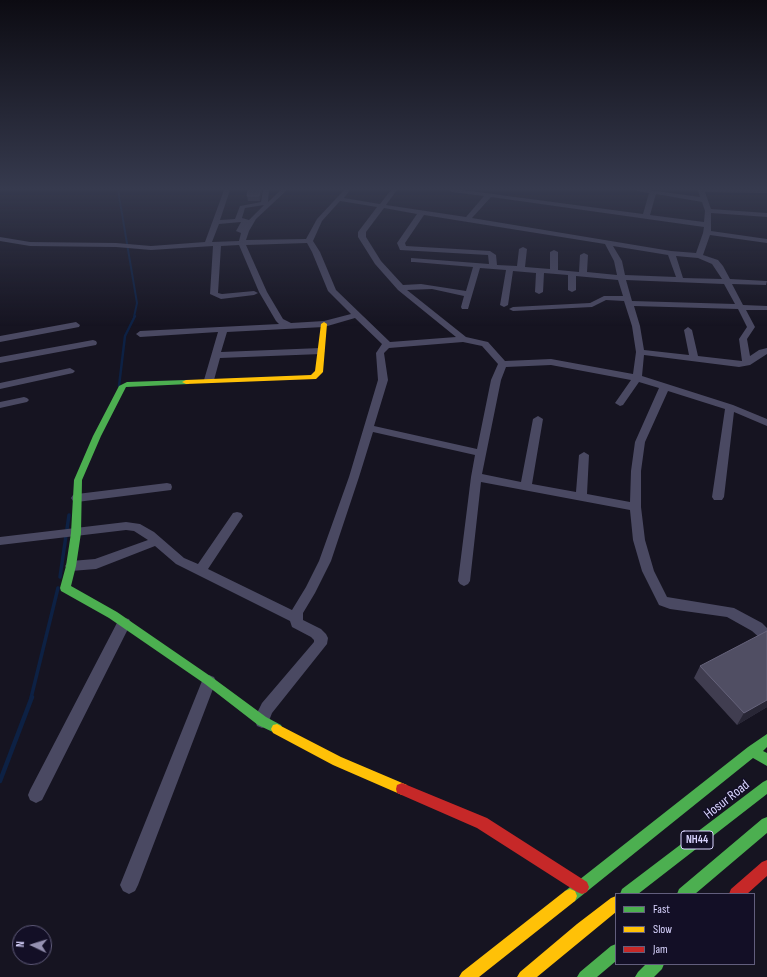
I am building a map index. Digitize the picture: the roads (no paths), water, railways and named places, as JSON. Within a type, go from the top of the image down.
[{"type":"main road","points":[[324,324],[319,372],[313,377],[209,380],[127,384],[123,386],[97,436],[80,474],[71,566],[65,588],[124,623],[209,681],[262,721],[337,761],[482,823],[582,887]]},
{"type":"main road","points":[[467,977],[767,740]]},
{"type":"main road","points":[[752,751],[767,760]]},
{"type":"main road","name":"Hosur Road","points":[[628,893],[767,786]]},
{"type":"main road","name":"NH44","points":[[685,893],[767,824]]},
{"type":"main road","points":[[737,893],[767,867]]},
{"type":"main road","points":[[525,977],[582,929],[615,904]]},
{"type":"main road","points":[[585,977],[615,952]]},
{"type":"main road","points":[[643,977],[656,965]]},
{"type":"street","points":[[214,236],[212,244],[214,294],[222,297],[254,293]]},
{"type":"street","points":[[232,243],[237,236]]},
{"type":"street","points":[[244,236],[242,243],[264,292],[280,321],[289,326]]},
{"type":"street","points":[[309,241],[312,236]]},
{"type":"street","points":[[362,236],[378,262],[401,288],[463,339]]},
{"type":"street","points":[[406,236],[401,243],[403,248],[490,253],[492,255],[493,267]]},
{"type":"street","points":[[567,236],[698,256],[715,262],[719,266],[751,327],[743,339],[747,363]]},
{"type":"street","points":[[698,256],[705,236]]},
{"type":"street","points":[[726,236],[767,241]]},
{"type":"street","points":[[0,239],[30,244],[116,245],[151,248],[232,243],[309,241]]},
{"type":"street","points":[[309,241],[316,252],[332,291],[387,345]]},
{"type":"street","points":[[607,242],[618,261],[620,277],[636,326],[640,352],[637,378],[620,403]]},
{"type":"street","points":[[521,269],[523,249]]},
{"type":"street","points":[[554,252],[554,272]]},
{"type":"street","points":[[671,253],[680,279]]},
{"type":"street","points":[[583,274],[584,255]]},
{"type":"street","points":[[414,260],[620,277],[766,283]]},
{"type":"street","points":[[465,307],[478,265]]},
{"type":"street","points":[[504,306],[510,268]]},
{"type":"street","points":[[539,292],[540,270]]},
{"type":"street","points":[[572,273],[572,290]]},
{"type":"street","points":[[401,288],[421,286],[469,294]]},
{"type":"street","points":[[513,309],[592,305],[604,298],[628,301],[741,308],[767,308]]},
{"type":"street","points":[[140,334],[324,324],[356,315]]},
{"type":"street","points":[[0,339],[76,325]]},
{"type":"street","points":[[209,380],[223,330]]},
{"type":"street","points":[[688,330],[694,359]]},
{"type":"street","points":[[262,721],[263,714],[320,644],[321,638],[316,633],[297,623],[297,612],[311,590],[325,561],[354,477],[383,375],[380,351],[387,345],[442,342],[463,339],[485,344],[503,364]]},
{"type":"street","points":[[0,360],[93,343]]},
{"type":"street","points":[[216,355],[321,351]]},
{"type":"street","points":[[640,352],[739,364],[747,363],[762,352],[767,351]]},
{"type":"street","points":[[503,364],[551,362],[637,378],[730,407],[767,423]]},
{"type":"street","points":[[464,581],[476,477],[496,380],[503,364]]},
{"type":"street","points":[[0,386],[70,371]]},
{"type":"street","points":[[665,386],[640,442],[636,471],[635,507],[639,540],[648,571],[660,597],[664,601],[670,604],[729,612],[757,627],[767,636]]},
{"type":"street","points":[[0,405],[24,400]]},
{"type":"street","points":[[718,497],[721,463],[730,407]]},
{"type":"street","points":[[526,487],[538,419]]},
{"type":"street","points":[[369,428],[481,453]]},
{"type":"street","points":[[581,497],[584,455]]},
{"type":"street","points":[[476,477],[635,507]]},
{"type":"street","points":[[77,498],[167,487]]},
{"type":"street","points":[[200,571],[236,516]]},
{"type":"street","points":[[0,541],[126,526],[136,527],[157,541],[180,561],[296,618]]},
{"type":"street","points":[[71,566],[96,564],[157,541]]},
{"type":"street","points":[[36,795],[124,623]]},
{"type":"street","points":[[129,884],[209,681]]},
{"type":"waterway","points":[[126,236],[137,303],[134,317]]},
{"type":"waterway","points":[[119,386],[125,336],[135,316]]},
{"type":"waterway","points":[[60,577],[69,515]]},
{"type":"waterway","points":[[31,698],[58,588]]},
{"type":"waterway","points":[[0,781],[32,697]]}]
